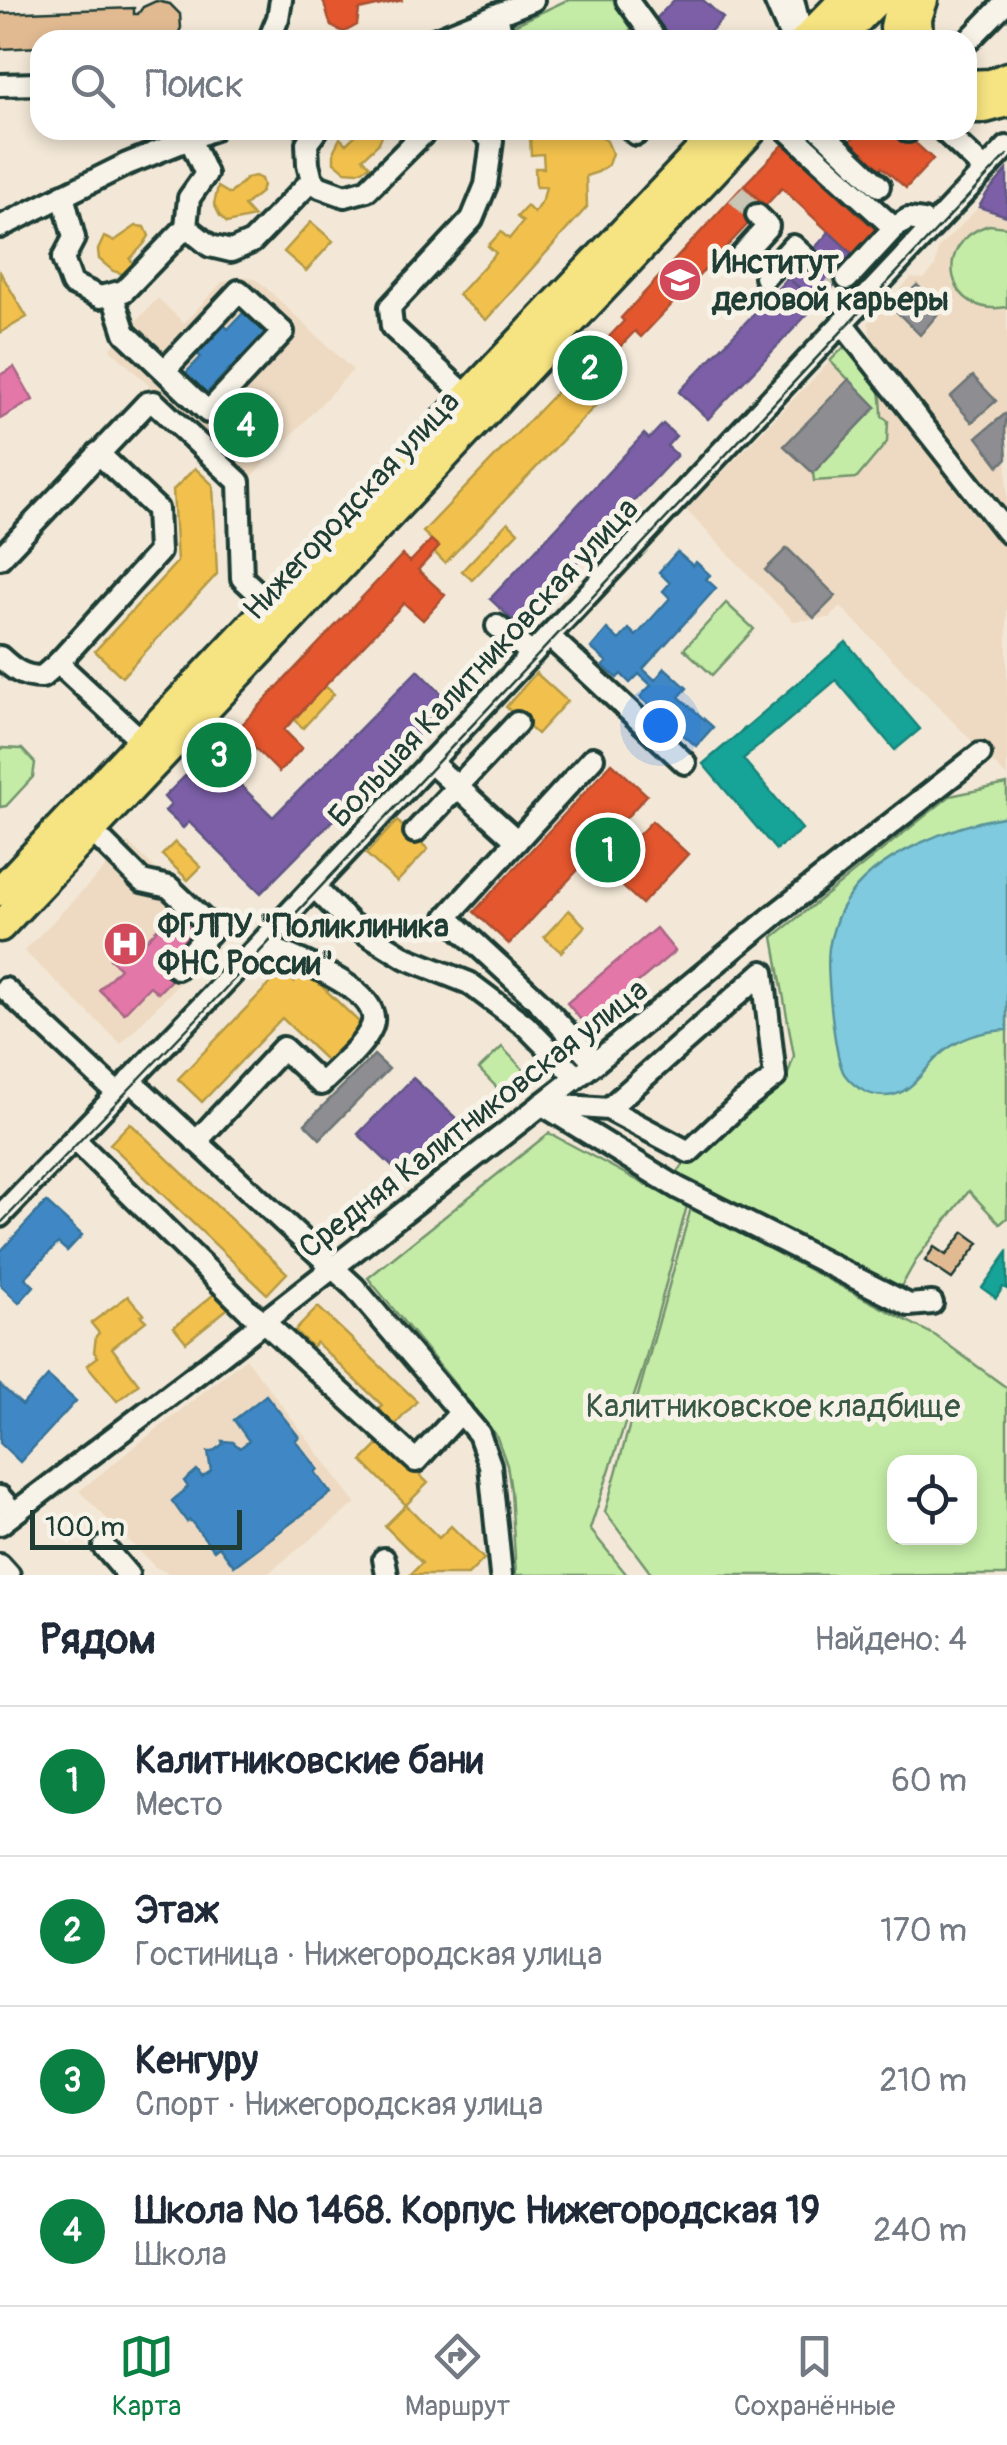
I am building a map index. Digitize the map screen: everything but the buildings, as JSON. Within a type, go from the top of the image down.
[{"type":"main road","points":[[809,30],[844,0]]},
{"type":"main road","points":[[848,30],[877,0]]},
{"type":"main road","points":[[895,30],[901,0]]},
{"type":"main road","points":[[918,30],[922,0]]},
{"type":"main road","points":[[977,95],[1007,77]]},
{"type":"main road","points":[[977,105],[985,108],[1007,102]]},
{"type":"main road","name":"Нижегородская улица","points":[[2,886],[710,140]]},
{"type":"main road","name":"Нижегородская улица","points":[[0,927],[743,140]]},
{"type":"street","points":[[272,30],[282,0]]},
{"type":"street","points":[[458,30],[533,0]]},
{"type":"street","points":[[627,0],[649,30]]},
{"type":"street","points":[[775,0],[788,30]]},
{"type":"street","points":[[793,0],[799,30]]},
{"type":"street","points":[[977,33],[1007,1]]},
{"type":"street","points":[[495,15],[501,30]]},
{"type":"street","points":[[0,85],[30,84]]},
{"type":"street","points":[[0,226],[148,156],[171,140]]},
{"type":"street","points":[[63,195],[74,238],[63,259],[72,284],[100,296],[124,292],[186,228],[189,198],[206,174],[184,140]]},
{"type":"street","points":[[310,140],[308,164],[312,180],[345,196],[367,190],[417,140]]},
{"type":"street","points":[[467,396],[392,328],[390,307],[472,219],[486,185],[492,140]]},
{"type":"street","points":[[805,140],[894,228]]},
{"type":"street","points":[[831,140],[879,186]]},
{"type":"street","points":[[954,140],[985,170]]},
{"type":"street","name":"Большая Калитниковская улица","points":[[0,1216],[314,887],[1007,146]]},
{"type":"street","points":[[186,228],[210,246],[231,251],[252,242],[312,180]]},
{"type":"street","points":[[740,257],[768,226],[757,215]]},
{"type":"street","points":[[858,306],[842,281],[908,218],[924,220],[932,227]]},
{"type":"street","points":[[765,276],[793,246],[806,258]]},
{"type":"street","points":[[113,296],[125,333],[208,412],[283,332],[239,291],[164,370]]},
{"type":"street","points":[[842,323],[1007,532]]},
{"type":"street","points":[[0,558],[147,402],[154,402],[239,482],[242,578],[270,604]]},
{"type":"street","points":[[0,657],[26,677],[42,677],[159,552],[156,509],[98,452]]},
{"type":"street","points":[[497,626],[532,654]]},
{"type":"street","points":[[549,636],[685,762]]},
{"type":"street","points":[[58,663],[142,742]]},
{"type":"street","points":[[416,832],[518,723]]},
{"type":"street","name":"Средняя Калитниковская улица","points":[[5,1511],[263,1321],[595,1063],[776,913],[980,754]]},
{"type":"street","points":[[593,758],[447,917],[539,1002],[595,1063]]},
{"type":"street","points":[[430,762],[517,841]]},
{"type":"street","points":[[92,832],[142,881],[169,887],[214,929],[176,968]]},
{"type":"street","points":[[314,887],[351,924],[406,958],[478,989],[525,1025],[576,1077]]},
{"type":"street","points":[[196,1142],[283,1048],[322,1084],[372,1028],[374,1015],[370,1006],[348,986],[323,970],[260,944]]},
{"type":"street","points":[[542,1104],[608,1109],[689,1152],[775,1077],[763,972],[608,1109]]},
{"type":"street","points":[[5,989],[196,1142],[333,1266],[461,1412],[479,1434],[490,1465],[501,1575]]},
{"type":"street","points":[[542,1104],[678,1188],[909,1305],[932,1303]]},
{"type":"street","points":[[74,1139],[249,1311],[416,1461],[461,1412]]},
{"type":"street","points":[[104,1547],[128,1575]]},
{"type":"street","points":[[0,1565],[9,1575]]},
{"type":"shaded area","points":[[1007,170],[1007,777],[841,607],[830,618],[793,621],[686,510],[843,348],[848,346],[859,352],[872,339],[868,322],[911,278],[924,279],[935,267],[938,248],[978,208]]},
{"type":"shaded area","points":[[240,276],[260,282],[353,370],[249,480],[110,349],[158,298],[184,323],[222,282]]},
{"type":"shaded area","name":"ФГЛПУ \"Поликлиника ФНС России\"","points":[[129,843],[225,936],[121,1044],[24,951]]},
{"type":"shaded area","points":[[246,1358],[356,1503],[266,1575],[173,1575],[155,1567],[79,1491]]},
{"type":"green space","points":[[567,0],[620,0],[637,24],[630,30],[516,30],[514,25]]},
{"type":"green space","points":[[989,225],[1007,227],[1007,307],[987,307],[971,301],[959,291],[953,277],[958,247],[970,234]]},
{"type":"green space","points":[[843,348],[870,368],[878,383],[882,416],[888,421],[887,442],[857,478],[814,481],[813,473],[876,407],[830,361]]},
{"type":"green space","points":[[726,603],[754,629],[712,675],[684,649]]},
{"type":"green space","points":[[22,749],[35,763],[33,777],[6,806],[0,807],[0,751]]},
{"type":"green space","points":[[1007,784],[1007,1218],[1000,1224],[969,1191],[918,1257],[898,1292],[675,1176],[694,1150],[788,1074],[794,1056],[773,937],[950,796]]},
{"type":"green space","points":[[502,1047],[532,1079],[509,1100],[479,1069]]},
{"type":"green space","points":[[549,1133],[665,1195],[688,1202],[642,1372],[590,1529],[627,1575],[516,1575],[511,1491],[496,1435],[368,1278]]},
{"type":"green space","name":"Калитниковское кладбище","points":[[691,1208],[936,1336],[1007,1388],[1007,1575],[652,1575],[605,1512]]},
{"type":"water","points":[[1007,816],[1007,1030],[958,1042],[902,1092],[884,1096],[862,1090],[841,1066],[832,1014],[829,948],[841,909],[857,887],[894,857],[940,835]]},
{"type":"tunnel","points":[[736,194],[757,215]]},
{"type":"tunnel","points":[[806,258],[835,284]]},
{"type":"tram line","points":[[0,1224],[1007,155]]},
{"type":"place","name":"Институт деловой карьеры","points":[[680,280]]},
{"type":"place","name":"Этаж","points":[[590,368]]},
{"type":"place","name":"Школа № 1468. Корпус Нижегородская 19","points":[[246,425]]},
{"type":"place","name":"Кенгуру","points":[[219,755]]},
{"type":"place","name":"Калитниковские бани","points":[[608,850]]},
{"type":"place","name":"ФГЛПУ \"Поликлиника ФНС России\"","points":[[125,944]]}]
